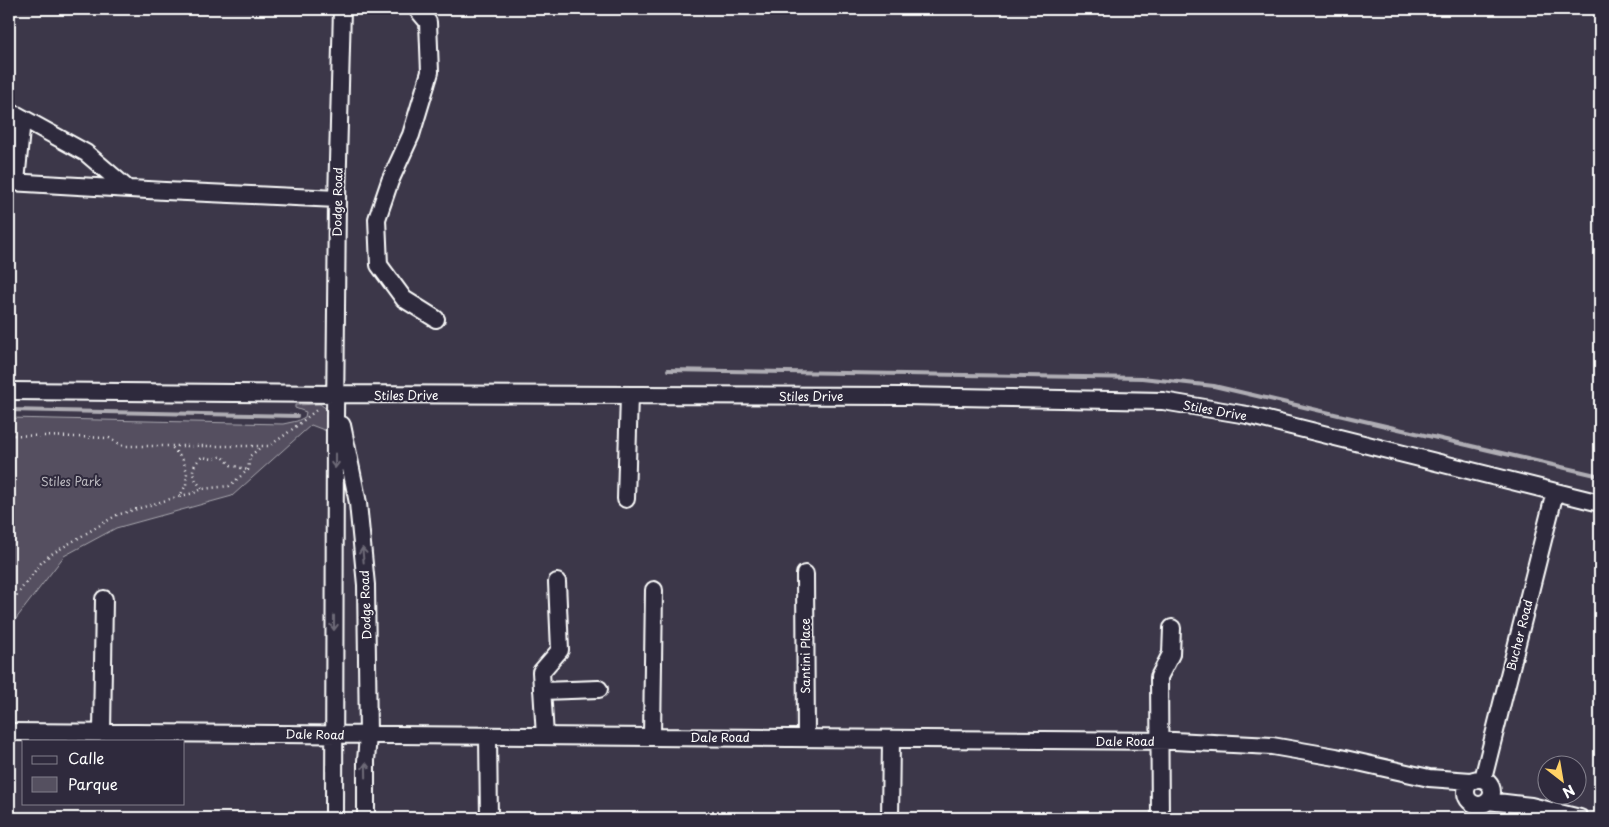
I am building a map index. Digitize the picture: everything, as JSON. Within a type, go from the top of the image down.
[{"type":"street","name":"Dodge Road","points":[[334,818],[335,394],[337,199],[342,9]]},
{"type":"street","points":[[417,9],[428,22],[430,72],[412,135],[390,181],[377,219],[377,228],[380,265],[404,299],[436,319]]},
{"type":"street","points":[[128,189],[86,154],[16,116],[12,182],[128,189],[337,199]]},
{"type":"street","name":"Stiles Drive","points":[[9,391],[904,396],[1164,401],[1247,415],[1600,503]]},
{"type":"street","name":"Dodge Road","points":[[335,394],[358,503],[366,585],[368,735],[366,818]]},
{"type":"street","points":[[626,499],[629,395]]},
{"type":"street","name":"Bucher Road","points":[[1478,795],[1555,492]]},
{"type":"street","name":"Santini Place","points":[[805,574],[806,738]]},
{"type":"street","points":[[544,736],[541,672],[560,650],[557,582]]},
{"type":"street","points":[[652,736],[654,590]]},
{"type":"street","points":[[102,732],[104,599]]},
{"type":"street","points":[[1160,818],[1159,676],[1171,654],[1172,628]]},
{"type":"street","points":[[542,691],[599,689]]},
{"type":"street","name":"Dale Road","points":[[9,732],[335,733],[368,735],[1159,741],[1272,746],[1336,757],[1429,778],[1478,795],[1580,818]]},
{"type":"street","points":[[488,736],[489,818]]},
{"type":"street","points":[[890,818],[891,740]]},
{"type":"path","points":[[9,435],[109,438],[123,446],[269,446],[285,436],[335,394]]},
{"type":"path","points":[[170,445],[183,460],[187,472],[186,485],[180,496]]},
{"type":"path","points":[[9,602],[13,600],[41,563],[50,555],[117,515],[194,493],[202,488],[229,486],[248,470],[250,456],[262,446]]},
{"type":"path","points":[[202,488],[194,480],[193,471],[196,462],[202,456],[213,459],[222,456],[230,465],[248,470]]},
{"type":"green space","name":"Stiles Park","points":[[320,404],[328,410],[332,433],[311,425],[232,496],[116,528],[64,556],[9,628],[9,418],[283,424],[305,417],[306,412],[295,408],[295,405]]},
{"type":"waterway","points":[[668,370],[1142,378],[1214,386],[1600,476]]},
{"type":"waterway","points":[[9,410],[297,416]]}]
